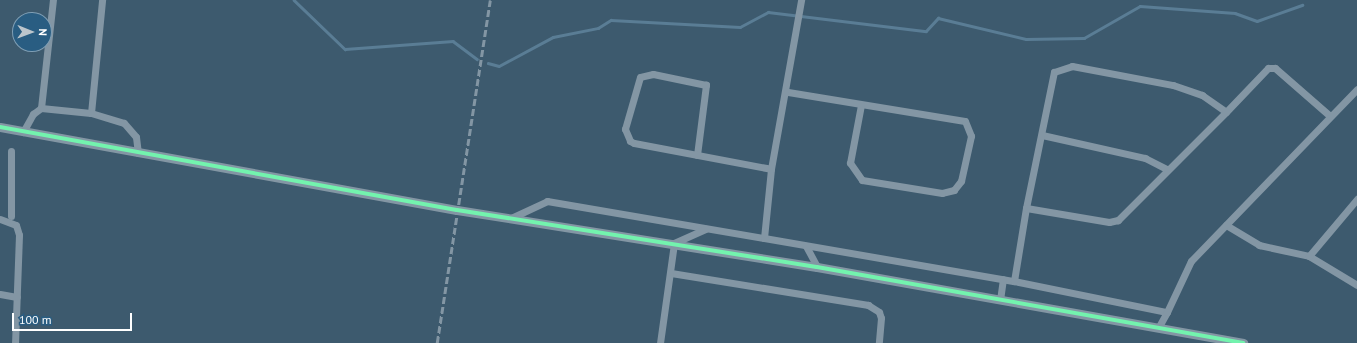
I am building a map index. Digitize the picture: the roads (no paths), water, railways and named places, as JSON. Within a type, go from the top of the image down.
[{"type":"street","points":[[42,108],[53,0]]},
{"type":"street","points":[[91,112],[102,0]]},
{"type":"street","points":[[764,238],[771,168],[788,92],[801,0]]},
{"type":"street","points":[[1014,281],[1026,208],[1054,72],[1063,66],[1174,85],[1202,94],[1226,112]]},
{"type":"street","points":[[1026,208],[1118,220],[1268,68],[1275,68],[1330,116]]},
{"type":"street","points":[[697,155],[706,85],[653,74],[640,77],[634,87],[626,137],[634,143],[697,155],[771,168]]},
{"type":"street","points":[[1158,328],[1191,261],[1357,89]]},
{"type":"street","points":[[788,92],[965,121],[971,136],[961,181],[954,190],[942,193],[862,180],[850,163],[861,105]]},
{"type":"street","points":[[23,132],[33,114],[42,108],[91,112],[124,123],[136,137],[138,153]]},
{"type":"street","points":[[0,127],[138,153],[511,218],[817,267],[1243,343]]},
{"type":"street","points":[[1042,135],[1145,158],[1167,169]]},
{"type":"street","points":[[11,151],[11,216]]},
{"type":"street","points":[[1309,256],[1357,199]]},
{"type":"street","points":[[511,218],[547,201],[1003,279],[1167,312]]},
{"type":"street","points":[[0,219],[11,222],[19,229],[15,343]]},
{"type":"street","points":[[1226,225],[1258,245],[1309,256],[1357,285]]},
{"type":"street","points":[[674,243],[706,229]]},
{"type":"street","points":[[660,343],[674,243]]},
{"type":"street","points":[[806,246],[817,267]]},
{"type":"street","points":[[671,273],[868,305],[879,312],[881,318],[879,343]]},
{"type":"street","points":[[1000,300],[1003,279]]},
{"type":"street","points":[[0,294],[17,297]]},
{"type":"waterway","points":[[294,0],[345,49],[453,41],[477,59]]},
{"type":"waterway","points":[[488,63],[499,66],[553,37],[598,28],[611,20],[740,27],[768,12],[926,31],[938,18],[1026,39],[1084,38],[1140,6],[1235,13],[1257,21],[1302,5]]},
{"type":"railway","points":[[437,343],[490,0]]}]
